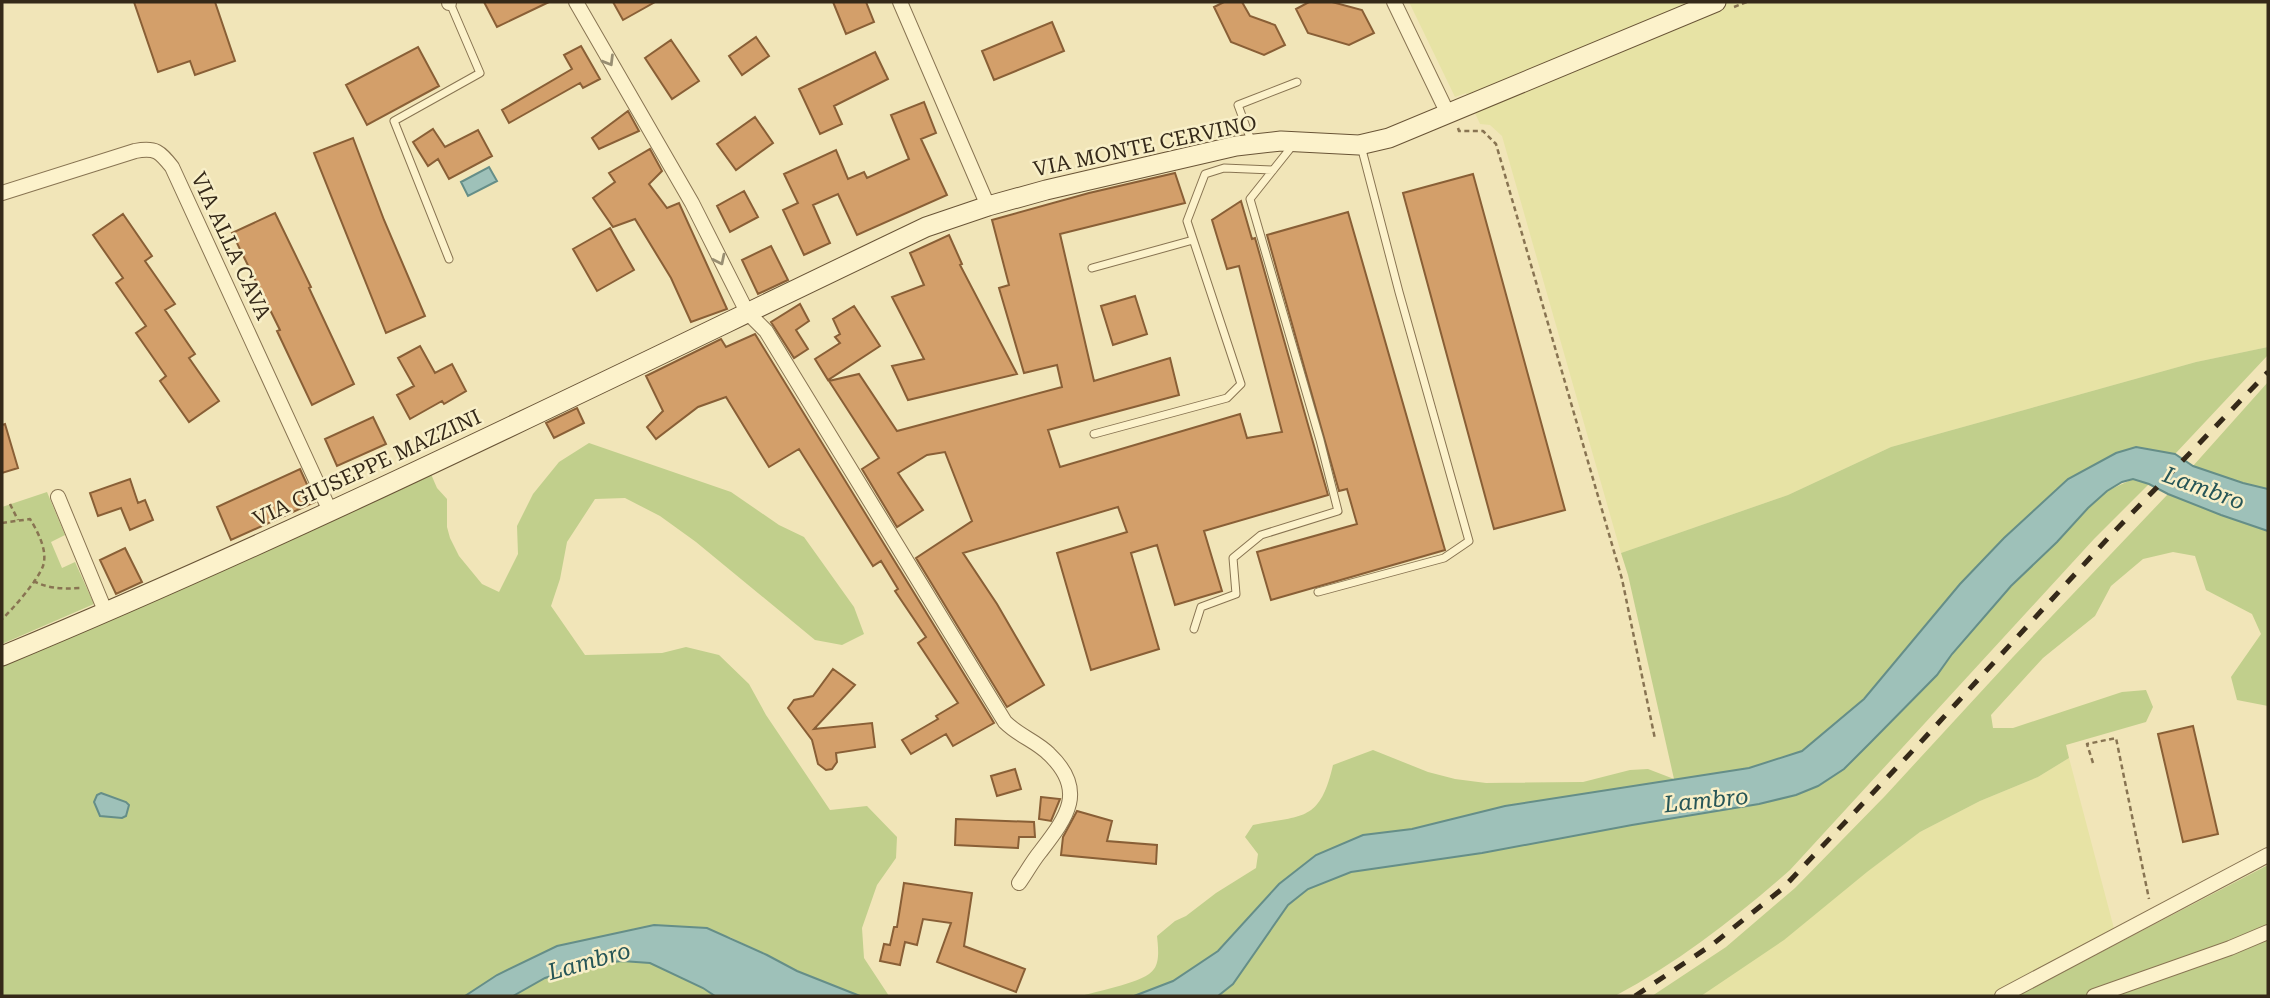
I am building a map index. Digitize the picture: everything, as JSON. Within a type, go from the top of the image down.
[{"type":"street","points":[[576,2],[692,203],[747,312],[766,331],[1005,722],[1026,740],[1045,750],[1056,761],[1064,775],[1070,799],[1067,815],[1019,883]]},
{"type":"street","points":[[900,2],[988,206]]},
{"type":"street","points":[[1394,2],[1448,114]]},
{"type":"street","name":"VIA MONTE CERVINO","points":[[747,312],[926,227],[1046,190],[1252,144],[1296,142],[1361,145],[1389,138],[1716,2]]},
{"type":"street","name":"VIA ALLA CAVA","points":[[2,193],[135,151],[148,149],[161,153],[172,167],[330,510]]},
{"type":"street","name":"VIA GIUSEPPE MAZZINI","points":[[2,656],[106,613],[330,510],[747,312]]},
{"type":"street","points":[[58,497],[106,613]]},
{"type":"street","points":[[2002,996],[2268,855]]},
{"type":"street","points":[[2094,996],[2268,932]]},
{"type":"lane","points":[[449,2],[480,72],[394,121],[449,259]]},
{"type":"lane","points":[[1252,144],[1238,105],[1297,82]]},
{"type":"lane","points":[[1194,629],[1201,607],[1236,594],[1233,558],[1261,535],[1338,511],[1250,200],[1296,142]]},
{"type":"lane","points":[[1318,593],[1444,558],[1469,541],[1361,145]]},
{"type":"lane","points":[[1094,434],[1227,398],[1241,383],[1187,221],[1205,174],[1224,169],[1273,170]]},
{"type":"lane","points":[[1092,268],[1193,240]]},
{"type":"path","points":[[1448,114],[1460,131],[1483,131],[1496,144],[1622,579],[1655,739]]},
{"type":"path","points":[[10,504],[18,520]]},
{"type":"path","points":[[2,523],[30,519],[38,532],[44,551],[43,566],[12,610],[2,619]]},
{"type":"path","points":[[33,581],[61,589],[94,584]]},
{"type":"path","points":[[2093,763],[2087,744],[2116,738],[2150,902]]},
{"type":"shaded area","points":[[1409,2],[2268,2],[2268,347],[2196,362],[1891,447],[1788,495],[1621,553],[1502,136],[1490,125],[1480,124],[1466,93],[1455,97]]},
{"type":"shaded area","points":[[2069,758],[2116,936],[2002,996],[1701,996],[1920,832],[1980,801],[2038,777]]},
{"type":"green space","points":[[2268,347],[2268,355],[2175,454],[2136,447],[2068,479],[2004,538],[1960,584],[1864,699],[1802,751],[1749,768],[1412,829],[1363,835],[1246,922],[1218,951],[1173,981],[1134,996],[1082,996],[1132,982],[1149,974],[1157,962],[1157,936],[1175,921],[1256,868],[1258,854],[1245,837],[1253,825],[1307,813],[1322,797],[1333,765],[1373,750],[1428,772],[1486,783],[1583,782],[1630,770],[1648,769],[1674,779],[1621,553],[1788,495],[1891,447],[2196,362]]},
{"type":"green space","points":[[2268,382],[2268,489],[2193,466]]},
{"type":"green space","points":[[589,443],[731,492],[779,525],[804,537],[854,607],[864,634],[842,645],[815,640],[696,542],[660,516],[625,498],[595,499],[567,542],[560,579],[551,606],[585,655],[662,653],[686,647],[719,655],[749,684],[766,715],[830,810],[867,806],[897,837],[896,858],[877,885],[862,928],[864,958],[889,996],[860,996],[849,993],[797,971],[730,937],[654,925],[557,946],[497,975],[465,996],[2,996],[2,656],[427,465],[437,488],[447,499],[447,527],[459,556],[482,584],[499,592],[518,554],[517,526],[533,494],[559,462]]},
{"type":"green space","points":[[2133,479],[2149,484],[2094,539],[1790,870],[1706,938],[1639,983],[1615,996],[1218,996],[1233,984],[1288,905],[1308,889],[1351,872],[1482,853],[1759,804],[1796,795],[1818,786],[1844,768],[1937,675],[1998,600],[2088,508],[2107,491]]},
{"type":"green space","points":[[47,492],[65,535],[51,542],[62,568],[75,562],[94,604],[2,644],[2,507]]},
{"type":"green space","points":[[2168,494],[2268,531],[2268,706],[2237,700],[2231,677],[2261,634],[2252,614],[2206,590],[2195,556],[2173,552],[2143,559],[2111,586],[2095,616],[2043,658],[1991,715],[1993,728],[2013,728],[2122,692],[2146,690],[2153,707],[2146,722],[2066,745],[2069,758],[2038,777],[1980,801],[1920,832],[1784,940],[1701,996],[1652,996],[1726,947],[1795,888],[1885,796]]},
{"type":"green space","points":[[2268,865],[2268,996],[2017,996]]},
{"type":"green space","points":[[622,961],[650,963],[715,996],[513,996],[545,978],[587,965]]},
{"type":"water","points":[[489,167],[497,181],[468,196],[461,182]]},
{"type":"water","name":"Lambro","points":[[2136,447],[2175,454],[2193,466],[2268,489],[2268,531],[2221,515],[2149,484],[2133,479],[2122,482],[2088,508],[2011,586],[1937,675],[1844,769],[1818,786],[1796,795],[1759,804],[1482,853],[1351,872],[1308,889],[1288,905],[1233,984],[1218,996],[1134,996],[1173,981],[1218,951],[1279,884],[1316,855],[1363,835],[1412,829],[1505,806],[1749,768],[1802,751],[1864,699],[1960,584],[2004,538],[2068,479],[2116,453]]},
{"type":"water","points":[[101,793],[126,802],[129,805],[126,816],[100,816],[94,802]]},
{"type":"water","name":"Lambro","points":[[654,925],[707,928],[797,971],[860,996],[715,996],[650,963],[622,961],[587,965],[545,978],[513,996],[465,996],[497,975],[557,946]]},
{"type":"building","points":[[134,2],[215,2],[235,61],[195,75],[190,61],[158,72]]},
{"type":"building","points":[[484,2],[549,2],[497,27]]},
{"type":"building","points":[[613,2],[655,2],[623,20]]},
{"type":"building","points":[[833,2],[866,2],[874,22],[846,34]]},
{"type":"building","points":[[1224,2],[1242,2],[1250,16],[1275,25],[1285,45],[1264,55],[1231,42],[1214,7]]},
{"type":"building","points":[[1309,2],[1332,2],[1362,10],[1374,33],[1349,45],[1308,33],[1296,9]]},
{"type":"building","points":[[1052,22],[1064,51],[994,80],[982,51]]},
{"type":"building","points":[[756,37],[769,56],[742,75],[729,56]]},
{"type":"building","points":[[671,40],[699,81],[672,99],[645,58]]},
{"type":"building","points":[[581,46],[600,79],[583,88],[580,83],[509,123],[502,110],[572,69],[564,55]]},
{"type":"building","points":[[418,47],[439,86],[367,125],[346,85]]},
{"type":"building","points":[[875,52],[888,79],[834,106],[842,124],[820,134],[799,89]]},
{"type":"building","points":[[924,102],[936,133],[921,139],[947,195],[857,235],[838,194],[813,205],[830,243],[804,255],[783,210],[798,203],[784,174],[836,150],[848,179],[864,172],[867,178],[909,159],[891,115]]},
{"type":"building","points":[[628,111],[639,131],[599,149],[592,138]]},
{"type":"building","points":[[755,117],[773,143],[736,170],[717,144]]},
{"type":"building","points":[[433,129],[445,147],[478,130],[492,156],[449,179],[438,159],[428,166],[413,142]]},
{"type":"building","points":[[353,138],[425,316],[386,333],[314,153]]},
{"type":"building","points":[[650,149],[662,171],[649,184],[667,208],[679,203],[727,309],[691,322],[671,278],[635,219],[613,227],[593,198],[615,182],[609,173]]},
{"type":"building","points":[[1175,173],[1185,203],[1060,234],[1094,381],[1170,358],[1179,395],[1048,430],[1060,467],[1240,414],[1247,438],[1282,432],[1239,266],[1227,269],[1212,220],[1241,201],[1252,239],[1255,238],[1328,495],[1204,531],[1222,591],[1175,605],[1157,545],[1131,553],[1159,649],[1091,670],[1057,553],[1127,532],[1118,507],[963,553],[997,604],[1044,685],[1007,707],[916,558],[972,521],[945,452],[927,455],[898,473],[923,510],[897,527],[862,469],[879,458],[829,381],[859,374],[897,431],[1062,387],[1057,365],[1024,373],[999,288],[1009,285],[992,220]]},
{"type":"building","points":[[1473,174],[1565,510],[1494,529],[1403,193]]},
{"type":"building","points":[[744,191],[758,217],[730,232],[717,206]]},
{"type":"building","points":[[1348,212],[1445,550],[1271,600],[1257,552],[1357,524],[1347,489],[1339,491],[1267,235]]},
{"type":"building","points":[[275,213],[354,384],[312,405],[277,331],[280,330],[232,233]]},
{"type":"building","points":[[123,214],[152,256],[145,261],[175,304],[165,310],[195,354],[189,358],[219,401],[189,422],[160,381],[166,376],[136,333],[146,326],[116,283],[123,278],[93,235]]},
{"type":"building","points":[[610,228],[634,270],[597,291],[573,249]]},
{"type":"building","points":[[949,235],[962,264],[960,265],[1017,374],[908,400],[892,366],[924,359],[892,297],[924,285],[910,253]]},
{"type":"building","points":[[771,246],[788,280],[758,294],[742,260]]},
{"type":"building","points":[[1135,296],[1147,334],[1113,345],[1101,306]]},
{"type":"building","points":[[800,304],[809,321],[796,330],[808,349],[794,358],[771,322]]},
{"type":"building","points":[[854,306],[880,346],[828,380],[815,359],[840,343],[835,337],[840,334],[833,319]]},
{"type":"building","points":[[755,334],[994,723],[953,746],[946,734],[911,754],[902,740],[938,719],[936,716],[958,703],[918,643],[926,637],[895,591],[898,589],[881,561],[873,566],[799,449],[769,467],[726,397],[698,407],[656,439],[647,427],[663,411],[646,376],[721,339],[726,347]]},
{"type":"building","points":[[420,346],[435,373],[452,364],[466,391],[410,419],[397,395],[414,386],[398,358]]},
{"type":"building","points":[[577,408],[584,423],[554,438],[546,423]]},
{"type":"building","points":[[373,417],[386,444],[337,466],[325,439]]},
{"type":"building","points":[[5,424],[18,468],[2,473],[2,425]]},
{"type":"building","points":[[300,469],[315,502],[231,540],[217,507]]},
{"type":"building","points":[[130,479],[138,503],[145,500],[153,520],[130,530],[121,508],[98,516],[90,493]]},
{"type":"building","points":[[125,548],[142,582],[116,594],[100,560]]},
{"type":"building","points":[[833,669],[855,685],[814,729],[872,723],[875,747],[836,753],[837,762],[832,769],[826,770],[818,764],[812,740],[788,708],[794,700],[813,696]]},
{"type":"building","points":[[2193,726],[2218,834],[2183,842],[2158,734]]},
{"type":"building","points":[[1015,769],[1021,789],[997,796],[991,776]]},
{"type":"building","points":[[1041,797],[1060,799],[1051,821],[1039,819]]},
{"type":"building","points":[[1077,811],[1112,821],[1107,841],[1157,845],[1156,864],[1061,855],[1063,837]]},
{"type":"building","points":[[956,819],[1034,822],[1035,837],[1019,837],[1018,848],[955,845]]},
{"type":"building","points":[[904,883],[972,893],[964,946],[1025,969],[1016,992],[937,962],[951,923],[923,919],[917,945],[905,942],[900,965],[880,961],[884,944],[890,945],[894,927],[897,927]]},
{"type":"railway","points":[[1635,996],[1713,944],[1782,889],[2110,536],[2268,372]]}]
